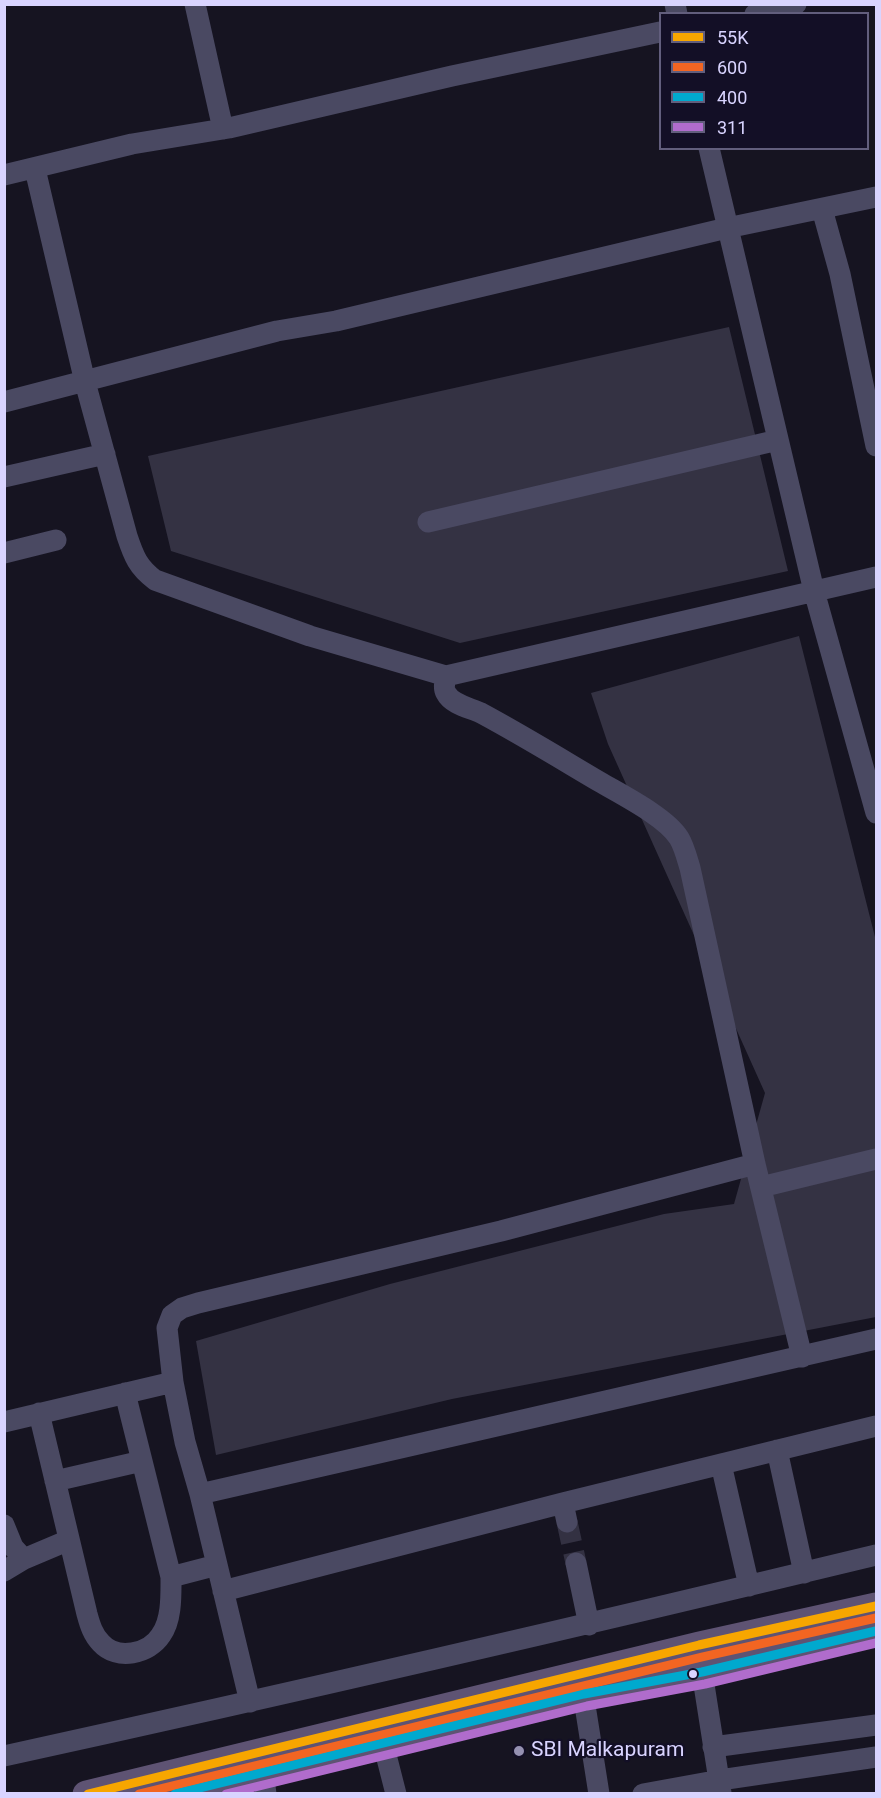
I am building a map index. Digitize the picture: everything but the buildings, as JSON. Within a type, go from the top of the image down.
[{"type":"main road","points":[[173,1794],[264,1783],[383,1743],[582,1684],[699,1645],[876,1606]]},
{"type":"main road","points":[[86,1794],[582,1684],[702,1672],[876,1631]]},
{"type":"street","points":[[195,4],[223,129]]},
{"type":"street","points":[[763,12],[796,4]]},
{"type":"street","points":[[4,175],[132,144],[223,129],[452,76],[659,32]]},
{"type":"street","points":[[709,150],[814,591],[876,813]]},
{"type":"street","points":[[35,169],[85,382],[127,536],[135,559],[143,571],[155,580],[310,636],[446,676],[876,577]]},
{"type":"street","points":[[4,402],[277,332],[336,321],[727,228],[876,197]]},
{"type":"street","points":[[822,209],[840,274],[876,446]]},
{"type":"street","points":[[428,522],[778,440]]},
{"type":"street","points":[[4,477],[105,454]]},
{"type":"street","points":[[4,553],[56,540]]},
{"type":"street","points":[[446,676],[445,692],[452,700],[480,712],[638,804],[663,822],[678,837],[690,868],[755,1164],[802,1357]]},
{"type":"street","points":[[761,1187],[876,1159]]},
{"type":"street","points":[[250,1702],[200,1494],[185,1442],[173,1382],[167,1328],[172,1315],[182,1308],[198,1303],[501,1232],[755,1164]]},
{"type":"street","points":[[200,1494],[876,1339]]},
{"type":"street","points":[[4,1422],[173,1382]]},
{"type":"street","points":[[39,1413],[93,1634],[102,1645],[116,1652],[131,1654],[150,1647],[162,1635],[172,1602],[171,1577],[125,1393]]},
{"type":"street","points":[[223,1591],[565,1512],[722,1464],[876,1426]]},
{"type":"street","points":[[777,1450],[804,1572]]},
{"type":"street","points":[[55,1481],[142,1461]]},
{"type":"street","points":[[722,1464],[749,1586]]},
{"type":"street","points":[[4,1525],[13,1547],[24,1559]]},
{"type":"street","points":[[4,1571],[24,1559],[69,1540]]},
{"type":"street","points":[[4,1756],[589,1624],[876,1555]]},
{"type":"street","points":[[576,1563],[589,1624]]},
{"type":"street","points":[[171,1577],[217,1565]]},
{"type":"street","points":[[702,1672],[720,1787]]},
{"type":"street","points":[[582,1684],[598,1794]]},
{"type":"street","points":[[713,1747],[876,1725]]},
{"type":"street","points":[[383,1743],[396,1794]]},
{"type":"street","points":[[643,1794],[720,1787],[876,1757]]},
{"type":"tunnel","points":[[567,1522],[576,1563]]},
{"type":"transit line","name":"55K","points":[[88,1794],[699,1645],[876,1606]]},
{"type":"transit line","name":"600","points":[[139,1794],[702,1657],[876,1618]]},
{"type":"transit line","name":"400","points":[[175,1794],[584,1694],[702,1672],[876,1631]]},
{"type":"transit line","name":"311","points":[[226,1794],[587,1706],[705,1684],[876,1643]]},
{"type":"place","name":"SBI Malkapuram","points":[[519,1751]]}]
